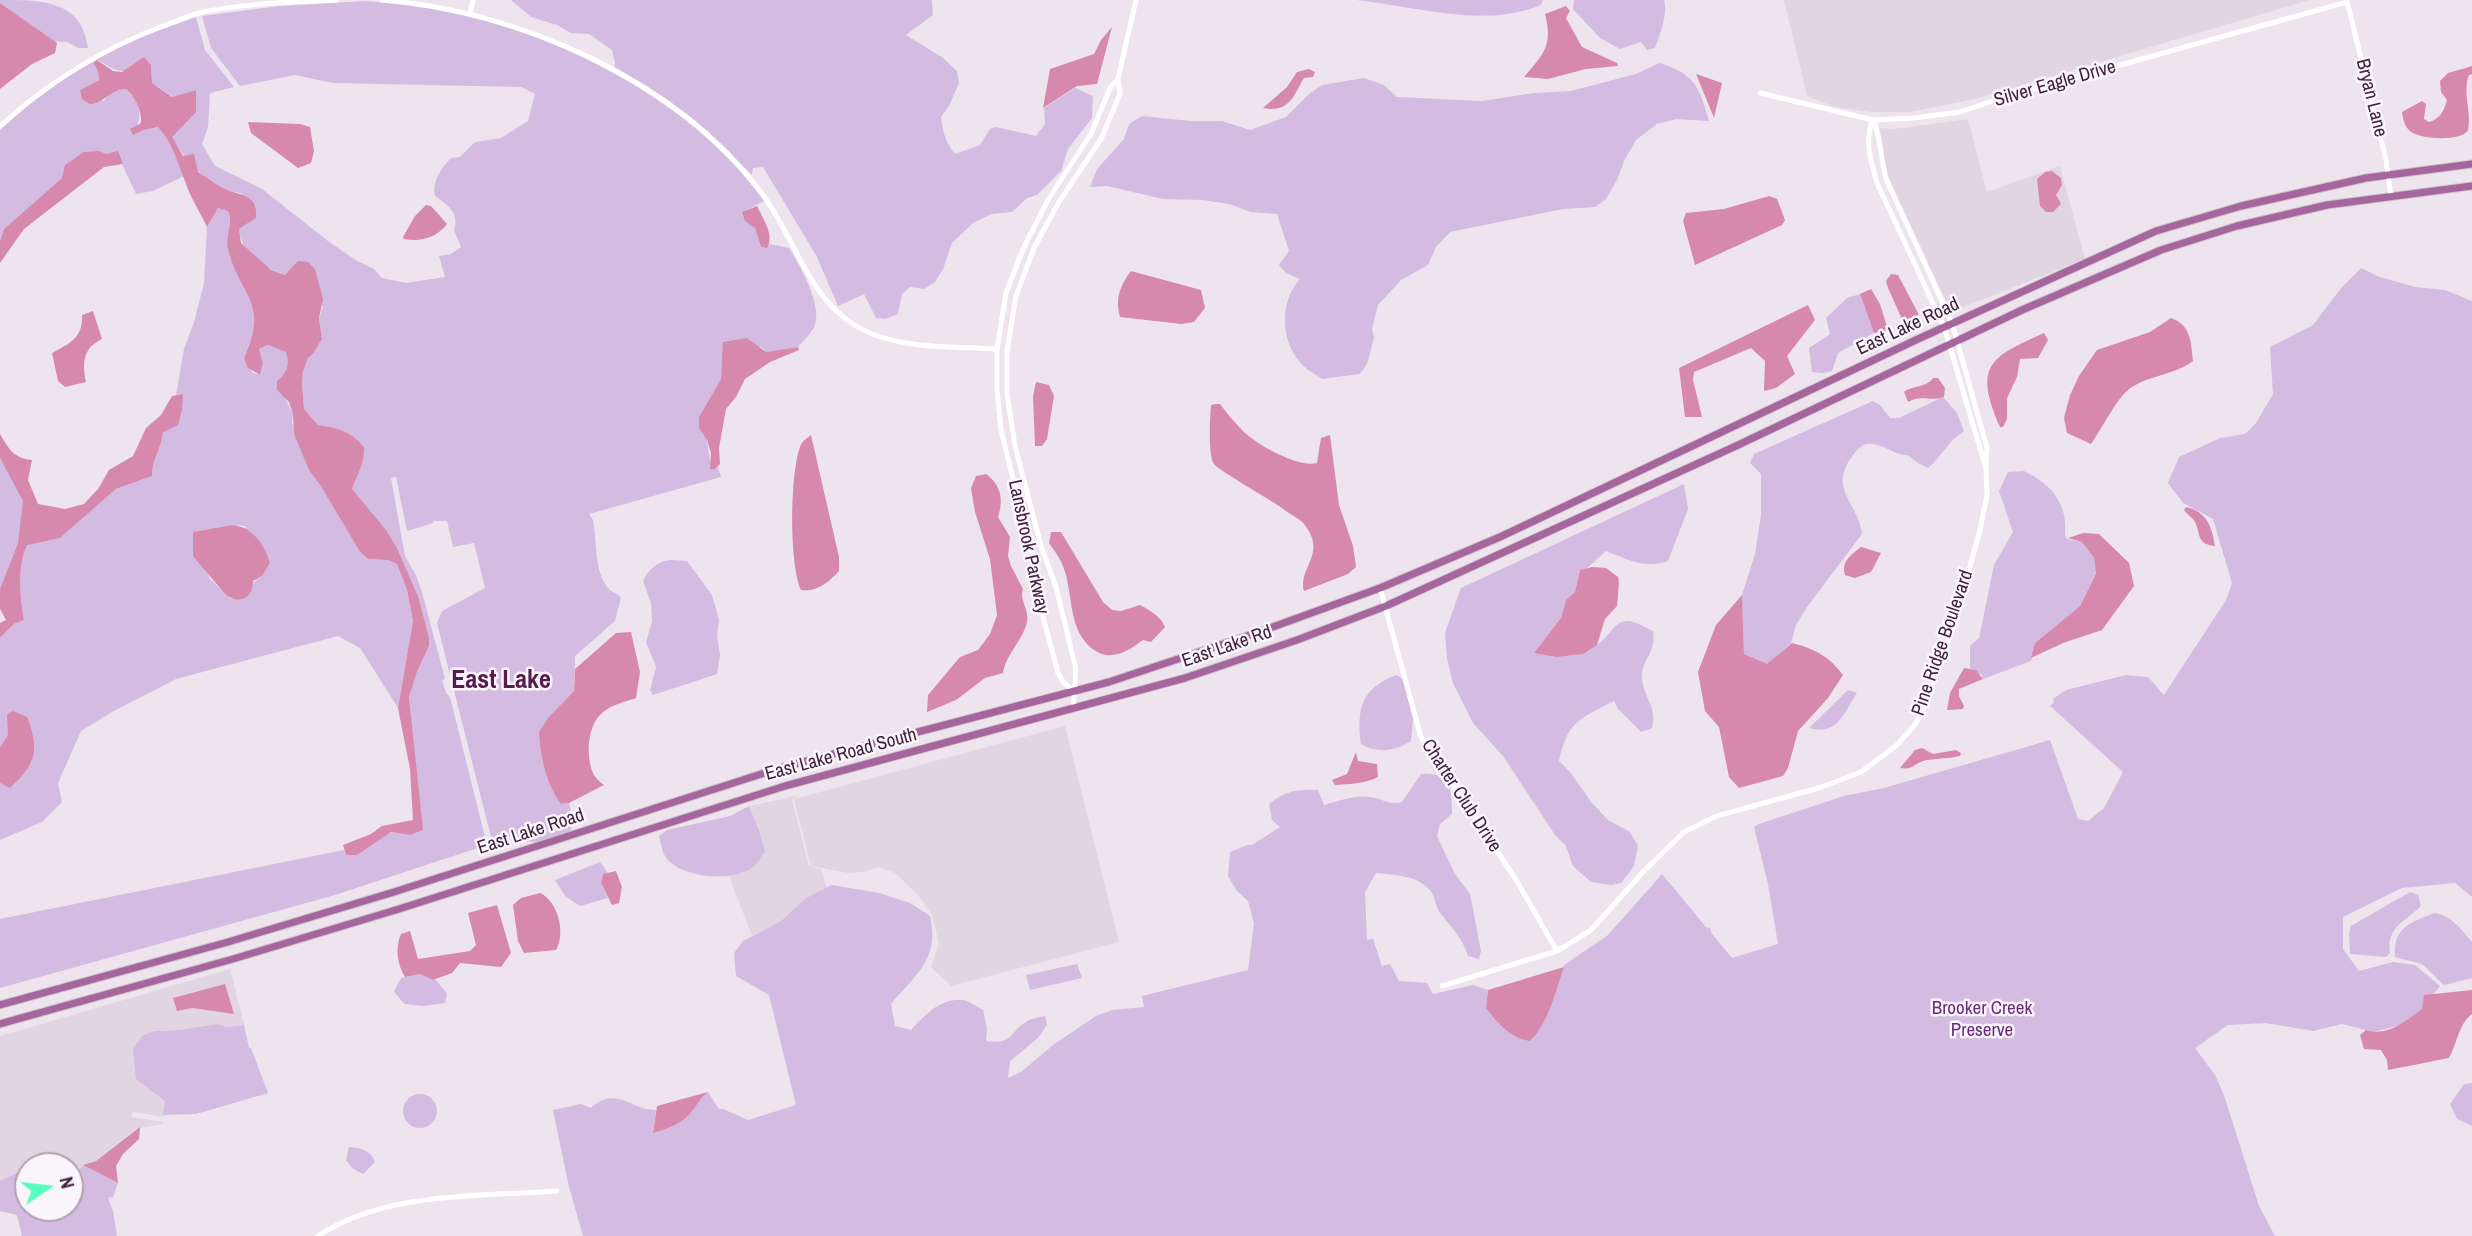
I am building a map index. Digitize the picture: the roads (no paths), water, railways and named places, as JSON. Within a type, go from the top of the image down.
[{"type":"main road","name":"East Lake Road","points":[[1380,588],[1500,537],[1952,323],[2156,231],[2241,206],[2388,176],[2472,164]]},
{"type":"main road","name":"East Lake Road","points":[[1386,606],[2095,277],[2161,250],[2277,216],[2327,205],[2472,186]]},
{"type":"main road","name":"East Lake Rd","points":[[1073,690],[1109,682],[1380,588]]},
{"type":"main road","name":"East Lake Rd","points":[[1074,708],[1185,678],[1386,606]]},
{"type":"main road","name":"East Lake Road","points":[[0,1005],[228,942],[394,892],[780,768],[1073,690]]},
{"type":"main road","name":"East Lake Road South","points":[[619,839],[785,786],[1074,708]]},
{"type":"main road","name":"East Lake Road","points":[[0,1024],[309,936],[619,839]]},
{"type":"street","points":[[0,127],[66,73],[99,53],[140,34],[198,13],[279,3],[337,0]]},
{"type":"street","points":[[382,0],[470,13],[535,35],[602,64],[649,92],[695,125],[731,157],[761,191],[824,298],[855,326],[884,339],[997,349]]},
{"type":"street","points":[[470,13],[473,0]]},
{"type":"street","name":"Lansbrook Parkway","points":[[1118,79],[1110,88],[1091,134],[1049,198],[1024,247],[1006,293],[997,349],[1001,430],[1030,547],[1038,598],[1058,673],[1064,683],[1073,690],[1075,665],[1012,431],[1007,394],[1007,351],[1016,296],[1034,248],[1059,202],[1101,139],[1120,94],[1118,79],[1136,0]]},
{"type":"street","name":"Silver Eagle Drive","points":[[1760,93],[1873,120],[1914,118],[1960,111],[2347,1]]},
{"type":"street","name":"Bryan Lane","points":[[2347,1],[2386,160],[2391,196]]},
{"type":"street","name":"Pine Ridge Boulevard","points":[[1442,986],[1557,951],[1591,930],[1684,832],[1717,816],[1822,787],[1861,772],[1888,754],[1914,726],[1923,711],[1953,628],[1980,530],[1987,495],[1987,448],[1952,323],[1886,179],[1880,158],[1877,128],[1873,120]]},
{"type":"street","name":"Pine Ridge Boulevard","points":[[1873,120],[1868,130],[1870,159],[1877,183],[1944,327],[1986,468]]},
{"type":"street","name":"Charter Club Drive","points":[[1380,588],[1421,737],[1515,878],[1557,951]]},
{"type":"street","points":[[1073,690],[1074,708]]},
{"type":"street","points":[[318,1236],[356,1216],[409,1202],[557,1191]]},
{"type":"district","name":"East Lake","points":[[501,681]]},
{"type":"park label","name":"Brooker Creek Preserve","points":[[1982,1020]]}]
